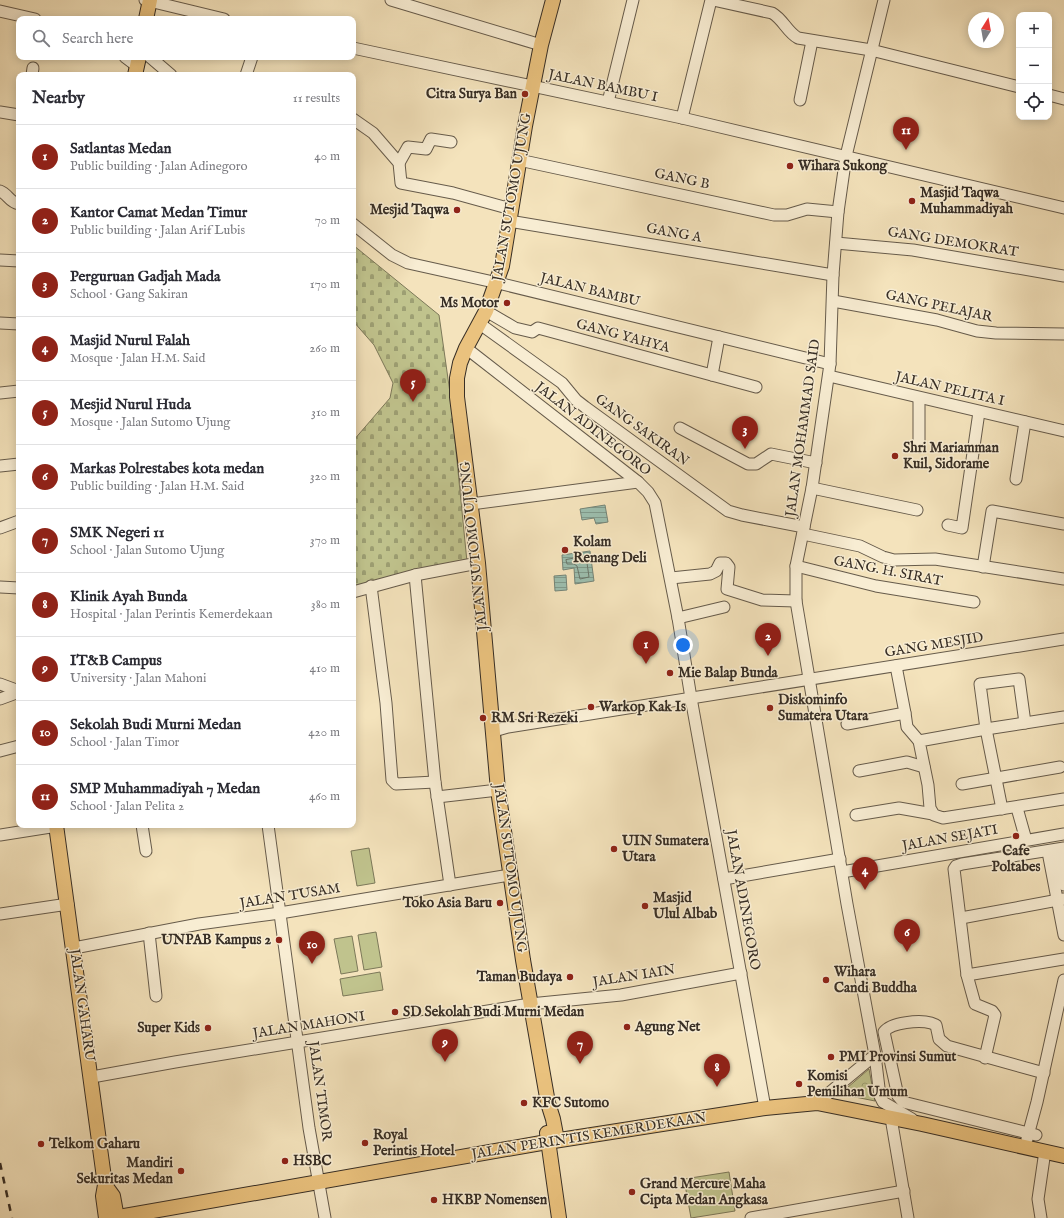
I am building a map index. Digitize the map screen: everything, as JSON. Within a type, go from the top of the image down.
[{"type":"main road","points":[[146,16],[148,0]]},
{"type":"main road","name":"JALAN SUTOMO UJUNG","points":[[553,0],[541,45],[533,86],[498,283],[480,324],[466,348],[457,378],[457,397],[478,563],[498,790],[530,1004],[548,1103],[559,1218]]},
{"type":"main road","name":"JALAN GAHARU","points":[[57,828],[106,1185],[103,1196],[106,1218]]},
{"type":"main road","name":"JALAN PERINTIS KEMERDEKAAN","points":[[113,1218],[317,1176],[764,1108],[817,1102],[1064,1156]]},
{"type":"main road","name":"JALAN GAHARU","points":[[106,1185],[113,1196],[117,1218]]},
{"type":"street","points":[[148,0],[212,16]]},
{"type":"street","points":[[391,0],[541,45]]},
{"type":"street","points":[[608,102],[633,0]]},
{"type":"street","points":[[682,118],[712,0],[772,13],[778,17],[798,38],[871,50],[1016,86]]},
{"type":"street","name":"JALAN MOHAMMAD SAID","points":[[884,0],[846,156],[838,212],[833,275],[829,376],[812,488],[796,566],[796,601],[862,992],[875,1055],[880,1096],[883,1102],[922,1124]]},
{"type":"street","points":[[0,11],[22,16]]},
{"type":"street","points":[[800,100],[812,41]]},
{"type":"street","name":"JALAN BAMBU I","points":[[356,49],[682,118],[1064,208]]},
{"type":"street","points":[[154,60],[168,72]]},
{"type":"street","points":[[247,72],[251,60]]},
{"type":"street","points":[[1052,96],[1064,99]]},
{"type":"street","points":[[0,112],[16,115]]},
{"type":"street","points":[[356,121],[373,133],[399,163],[408,147],[426,149],[431,139],[451,142]]},
{"type":"street","name":"GANG B","points":[[519,160],[774,215],[787,215],[807,209],[838,212]]},
{"type":"street","name":"GANG A","points":[[399,163],[401,183],[453,193],[510,215],[833,275]]},
{"type":"street","points":[[0,191],[5,193],[10,201],[16,203]]},
{"type":"street","name":"JALAN BAMBU","points":[[356,226],[392,255],[408,263],[498,283],[830,364]]},
{"type":"street","name":"GANG DEMOKRAT","points":[[836,243],[914,250],[1064,276]]},
{"type":"street","points":[[0,260],[16,261]]},
{"type":"street","name":"GANG PELAJAR","points":[[833,301],[937,320],[976,331],[996,333],[1064,334]]},
{"type":"street","name":"GANG YAHYA","points":[[486,311],[522,331],[532,332],[538,328],[756,387]]},
{"type":"street","points":[[0,323],[16,324]]},
{"type":"street","name":"GANG SAKIRAN","points":[[480,324],[562,383],[576,400],[585,407],[728,511],[860,546],[883,557],[894,560],[935,559],[1064,579]]},
{"type":"street","points":[[712,375],[719,337]]},
{"type":"street","name":"JALAN ADINEGORO","points":[[466,348],[638,482],[648,492],[655,503],[678,618],[764,1108]]},
{"type":"street","name":"JALAN PELITA I","points":[[829,376],[1064,431]]},
{"type":"street","points":[[0,393],[16,391]]},
{"type":"street","points":[[919,398],[919,447]]},
{"type":"street","points":[[948,525],[962,528],[979,412]]},
{"type":"street","points":[[1016,479],[1025,422]]},
{"type":"street","points":[[680,428],[748,464],[756,464],[771,454],[816,463]]},
{"type":"street","points":[[0,466],[16,464]]},
{"type":"street","points":[[471,504],[638,482]]},
{"type":"street","points":[[812,488],[917,510]]},
{"type":"street","points":[[984,567],[992,512],[1064,524]]},
{"type":"street","points":[[0,528],[16,522]]},
{"type":"street","points":[[356,591],[415,575],[478,563]]},
{"type":"street","points":[[670,578],[710,574],[716,571],[720,563],[726,563],[729,567],[727,589],[762,600],[796,601]]},
{"type":"street","name":"GANG. H. SIRAT","points":[[796,566],[876,586],[974,602]]},
{"type":"street","points":[[415,575],[435,782],[450,884]]},
{"type":"street","points":[[371,586],[386,703],[392,780],[396,784],[435,782]]},
{"type":"street","points":[[0,587],[16,588]]},
{"type":"street","points":[[678,618],[724,607]]},
{"type":"street","name":"GANG MESJID","points":[[691,698],[1064,638]]},
{"type":"street","points":[[896,666],[908,727],[919,741],[933,814]]},
{"type":"street","points":[[1002,809],[979,685],[1016,678],[1019,679],[1025,723]]},
{"type":"street","points":[[0,684],[16,691]]},
{"type":"street","points":[[0,699],[16,693]]},
{"type":"street","points":[[494,731],[508,727],[691,698]]},
{"type":"street","points":[[847,724],[905,713]]},
{"type":"street","points":[[919,741],[986,728],[1064,717]]},
{"type":"street","points":[[0,751],[16,747]]},
{"type":"street","points":[[859,771],[907,762],[924,768]]},
{"type":"street","points":[[962,784],[1060,767]]},
{"type":"street","points":[[437,797],[498,790]]},
{"type":"street","points":[[856,815],[899,808],[933,814],[943,818],[1017,808],[1064,799]]},
{"type":"street","points":[[1017,808],[1026,840]]},
{"type":"street","points":[[0,835],[44,828]]},
{"type":"street","points":[[142,828],[146,851]]},
{"type":"street","name":"JALAN TIMOR","points":[[268,828],[297,1043],[317,1176],[325,1218]]},
{"type":"street","name":"JALAN SEJATI","points":[[842,872],[1064,834]]},
{"type":"street","points":[[1057,850],[1064,885]]},
{"type":"street","points":[[1057,850],[1064,935]]},
{"type":"street","points":[[985,1058],[995,1015],[992,1011],[975,1004],[967,975],[954,872],[956,866],[1057,850]]},
{"type":"street","points":[[724,879],[840,859]]},
{"type":"street","name":"JALAN TUSAM","points":[[74,948],[199,924],[280,913],[510,875]]},
{"type":"street","points":[[961,918],[1060,899]]},
{"type":"street","points":[[0,914],[68,904]]},
{"type":"street","points":[[149,933],[156,996]]},
{"type":"street","points":[[967,975],[1064,959]]},
{"type":"street","name":"JALAN IAIN","points":[[530,1004],[621,995],[741,973]]},
{"type":"street","points":[[1041,1218],[1032,1134],[1064,980]]},
{"type":"street","name":"JALAN MAHONI","points":[[92,1078],[175,1062],[530,1004]]},
{"type":"street","points":[[1032,1134],[1064,1008]]},
{"type":"street","points":[[1032,1134],[903,1102],[898,1096],[884,1032],[890,1026],[898,1024],[931,1023],[936,1025],[939,1039],[944,1044],[985,1058],[1044,1073]]},
{"type":"street","points":[[817,1102],[875,1055]]},
{"type":"street","points":[[891,1118],[908,1218]]},
{"type":"street","points":[[751,1218],[904,1191]]},
{"type":"green space","points":[[356,247],[439,315],[451,400],[467,562],[356,587],[356,438],[390,398],[393,383],[374,345],[356,324]]},
{"type":"green space","points":[[369,848],[375,883],[357,886],[351,851]]},
{"type":"green space","points":[[376,932],[382,967],[364,970],[358,935]]},
{"type":"green space","points":[[352,936],[358,971],[341,974],[334,939]]},
{"type":"green space","points":[[380,972],[383,990],[343,996],[340,979]]},
{"type":"green space","points":[[869,1069],[875,1101],[840,1094]]},
{"type":"green space","points":[[729,1172],[735,1211],[691,1218],[684,1179]]},
{"type":"water","points":[[605,505],[608,522],[596,524],[594,518],[582,520],[580,509]]},
{"type":"water","points":[[590,551],[594,581],[575,584],[574,568],[563,570],[562,555]]},
{"type":"water","name":"Kolam Renang Deli","points":[[566,575],[567,590],[555,591],[554,576]]},
{"type":"railway","points":[[0,1163],[12,1218]]},
{"type":"place","name":"Citra Surya Ban","points":[[525,94]]},
{"type":"place","name":"SMP Muhammadiyah 7 Medan","points":[[906,150]]},
{"type":"place","name":"Wihara Sukong","points":[[790,166]]},
{"type":"place","name":"Masjid Taqwa Muhammadiyah","points":[[912,201]]},
{"type":"place","name":"Mesjid Taqwa","points":[[457,210]]},
{"type":"place","name":"Ms Motor","points":[[507,303]]},
{"type":"place","name":"Mesjid Nurul Huda","points":[[413,402]]},
{"type":"place","name":"Perguruan Gadjah Mada","points":[[745,449]]},
{"type":"place","name":"Shri Mariamman Kuil, Sidorame","points":[[895,456]]},
{"type":"place","name":"Kolam Renang Deli","points":[[565,550]]},
{"type":"place","name":"Kantor Camat Medan Timur","points":[[768,656]]},
{"type":"place","name":"Satlantas Medan","points":[[646,664]]},
{"type":"place","name":"Mie Balap Bunda","points":[[670,673]]},
{"type":"place","name":"Warkop Kak Is","points":[[591,707]]},
{"type":"place","name":"Diskominfo Sumatera Utara","points":[[770,708]]},
{"type":"place","name":"RM Sri Rezeki","points":[[483,718]]},
{"type":"place","name":"Cafe Poltabes","points":[[1016,836]]},
{"type":"place","name":"UIN Sumatera Utara","points":[[614,849]]},
{"type":"place","name":"Masjid Nurul Falah","points":[[865,890]]},
{"type":"place","name":"Toko Asia Baru","points":[[500,903]]},
{"type":"place","name":"Masjid Ulul Albab","points":[[645,906]]},
{"type":"place","name":"UNPAB Kampus 2","points":[[279,940]]},
{"type":"place","name":"Markas Polrestabes kota medan","points":[[907,952]]},
{"type":"place","name":"Sekolah Budi Murni Medan","points":[[312,964]]},
{"type":"place","name":"Taman Budaya","points":[[570,977]]},
{"type":"place","name":"Wihara Candi Buddha","points":[[826,980]]},
{"type":"place","name":"SD Sekolah Budi Murni Medan","points":[[395,1012]]},
{"type":"place","name":"Agung Net","points":[[627,1027]]},
{"type":"place","name":"Super Kids","points":[[208,1028]]},
{"type":"place","name":"PMI Provinsi Sumut","points":[[831,1057]]},
{"type":"place","name":"IT&B Campus","points":[[445,1062]]},
{"type":"place","name":"SMK Negeri 11","points":[[580,1064]]},
{"type":"place","name":"Komisi Pemilihan Umum","points":[[799,1084]]},
{"type":"place","name":"Klinik Ayah Bunda","points":[[717,1087]]},
{"type":"place","name":"KFC Sutomo","points":[[524,1103]]},
{"type":"place","name":"Royal Perintis Hotel","points":[[365,1143]]},
{"type":"place","name":"Telkom Gaharu","points":[[41,1144]]},
{"type":"place","name":"HSBC","points":[[285,1161]]},
{"type":"place","name":"Mandiri Sekuritas Medan","points":[[181,1171]]},
{"type":"place","name":"Grand Mercure Maha Cipta Medan Angkasa","points":[[632,1192]]},
{"type":"place","name":"HKBP Nomensen","points":[[434,1200]]}]
